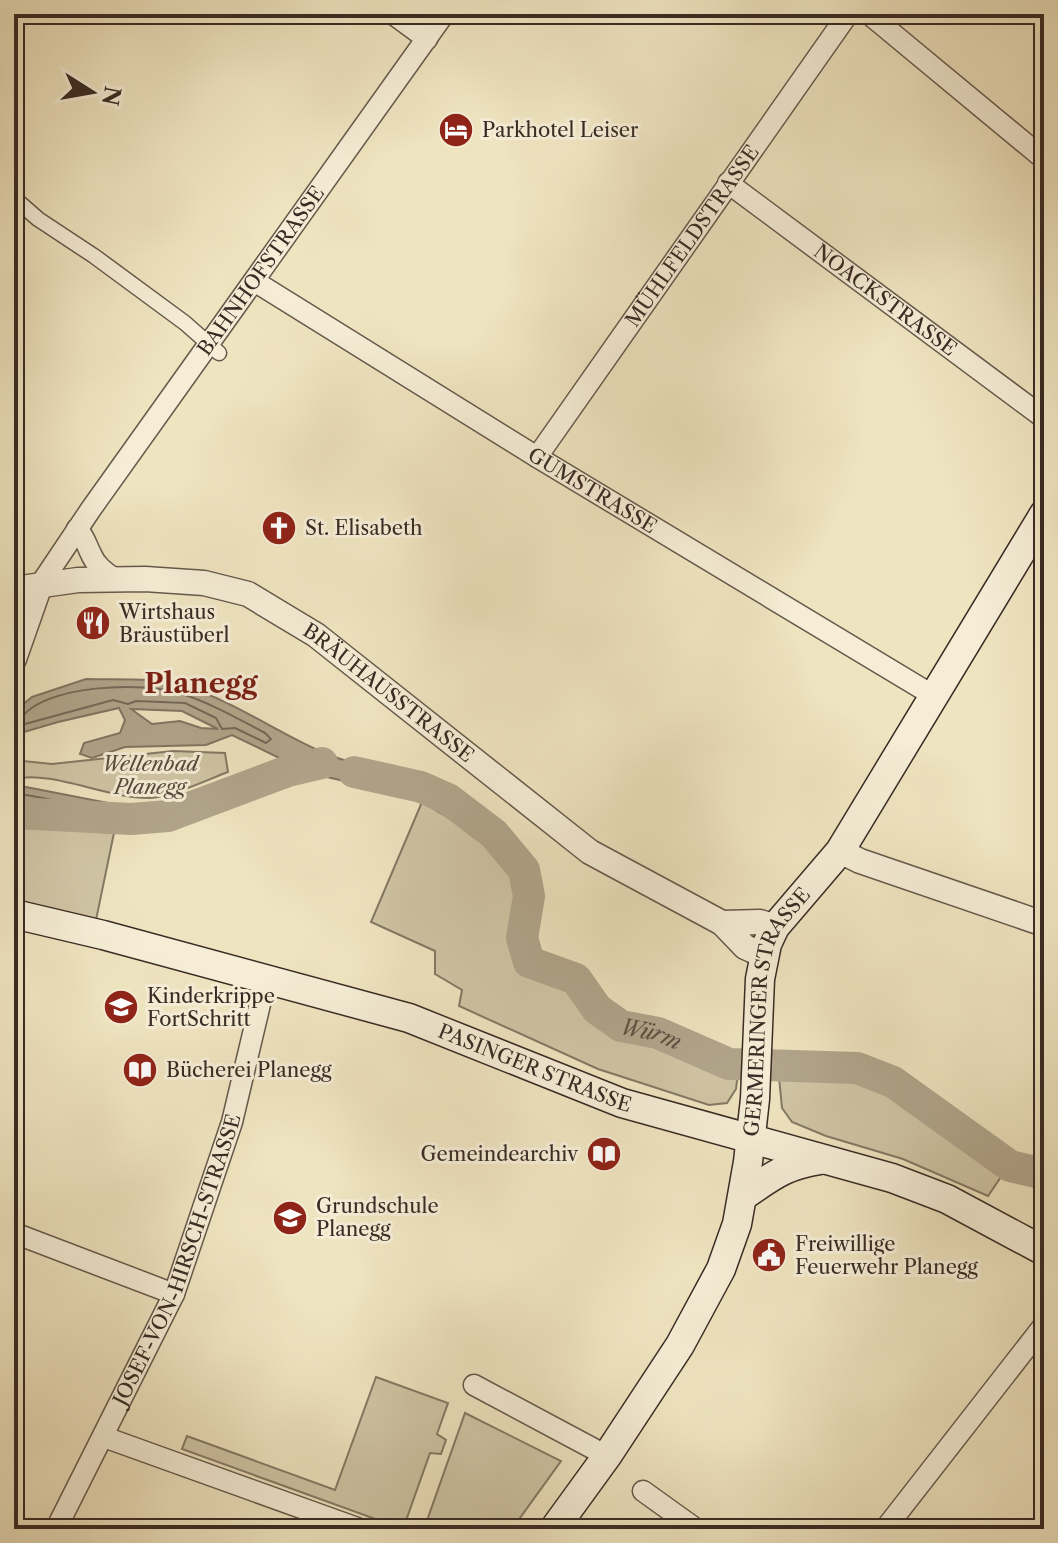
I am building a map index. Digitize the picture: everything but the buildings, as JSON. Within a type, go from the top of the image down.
[{"type":"main road","name":"GERMERINGER STRASSE","points":[[554,1529],[607,1456],[702,1308],[721,1269],[743,1196],[751,1139],[763,955],[775,927],[840,851],[1044,514]]},
{"type":"main road","name":"PASINGER STRASSE","points":[[14,914],[409,1018],[622,1103],[892,1178],[947,1199],[1044,1251]]},
{"type":"main road","points":[[743,1196],[777,1171],[794,1164],[826,1159]]},
{"type":"street","points":[[393,14],[427,39]]},
{"type":"street","name":"BAHNHOFSTRASSE","points":[[14,659],[40,585],[77,529],[214,349],[254,281],[444,14]]},
{"type":"street","name":"MÜHLFELDSTRASSE","points":[[537,457],[848,14]]},
{"type":"street","points":[[869,14],[1042,152]]},
{"type":"street","name":"NOACKSTRASSE","points":[[728,183],[1044,418]]},
{"type":"street","points":[[14,198],[38,219],[185,323],[214,349]]},
{"type":"street","name":"GUMSTRASSE","points":[[254,281],[537,457],[934,696]]},
{"type":"street","points":[[77,529],[84,536],[91,556],[100,569],[115,579]]},
{"type":"street","name":"BRÄUHAUSSTRASSE","points":[[14,589],[115,579],[204,583],[248,594],[316,635],[590,852],[722,923],[745,947],[763,955]]},
{"type":"street","points":[[840,851],[860,861],[1044,924]]},
{"type":"street","name":"BRÄUHAUSSTRASSE","points":[[722,923],[760,922],[775,927]]},
{"type":"street","name":"JOSEF-VON-HIRSCH-STRASSE","points":[[56,1529],[174,1294],[232,1122],[266,979]]},
{"type":"street","points":[[14,1233],[174,1294]]},
{"type":"street","points":[[885,1529],[1044,1325]]},
{"type":"street","points":[[474,1385],[607,1456]]},
{"type":"street","points":[[104,1437],[360,1529]]},
{"type":"street","points":[[643,1491],[696,1529]]},
{"type":"green space","name":"Wellenbad Planegg","points":[[173,751],[225,753],[228,772],[178,792],[150,798],[116,794],[46,778],[14,779],[14,760],[52,764]]},
{"type":"green space","points":[[422,802],[484,839],[507,866],[520,889],[513,940],[521,968],[570,988],[589,1016],[621,1034],[655,1042],[691,1060],[738,1073],[736,1089],[727,1103],[709,1105],[598,1069],[459,1006],[462,990],[435,974],[435,951],[371,922]]},
{"type":"green space","name":"Wellenbad Planegg","points":[[14,825],[114,833],[96,920],[14,900]]},
{"type":"green space","points":[[779,1077],[860,1078],[890,1093],[1003,1174],[988,1196],[903,1159],[826,1136],[792,1122],[782,1108]]},
{"type":"green space","points":[[376,1377],[448,1403],[437,1434],[446,1440],[441,1454],[430,1453],[403,1529],[182,1449],[187,1436],[335,1490]]},
{"type":"green space","points":[[465,1413],[561,1461],[512,1529],[424,1529]]},
{"type":"water","points":[[86,679],[172,683],[219,699],[305,744],[378,772],[395,782],[378,789],[310,773],[232,735],[206,745],[125,747],[92,758],[80,754],[84,743],[120,733],[125,720],[119,708],[14,735],[14,712],[32,697]],"holes":[[[131,709],[182,711],[218,729],[201,728],[180,721],[152,724]]]},
{"type":"water","points":[[26,787],[134,808],[134,824],[128,833],[14,823],[14,788]]},
{"type":"waterway","name":"Würm","points":[[14,813],[131,819],[168,816],[288,771],[322,763]]},
{"type":"waterway","name":"Würm","points":[[354,772],[421,787],[448,799],[494,834],[524,870],[529,896],[522,938],[529,962],[576,979],[597,1009],[621,1026],[658,1033],[729,1064],[857,1068],[893,1082],[1010,1166],[1044,1174]]},
{"type":"place","name":"Parkhotel Leiser","points":[[456,130]]},
{"type":"place","name":"St. Elisabeth","points":[[279,528]]},
{"type":"place","name":"Wirtshaus Bräustüberl","points":[[93,623]]},
{"type":"place","name":"Kinderkrippe FortSchritt","points":[[121,1007]]},
{"type":"place","name":"Bücherei Planegg","points":[[140,1070]]},
{"type":"place","name":"Gemeindearchiv","points":[[604,1154]]},
{"type":"place","name":"Grundschule Planegg","points":[[290,1218]]},
{"type":"place","name":"Freiwillige Feuerwehr Planegg","points":[[769,1255]]},
{"type":"district","name":"Planegg","points":[[201,683]]}]
